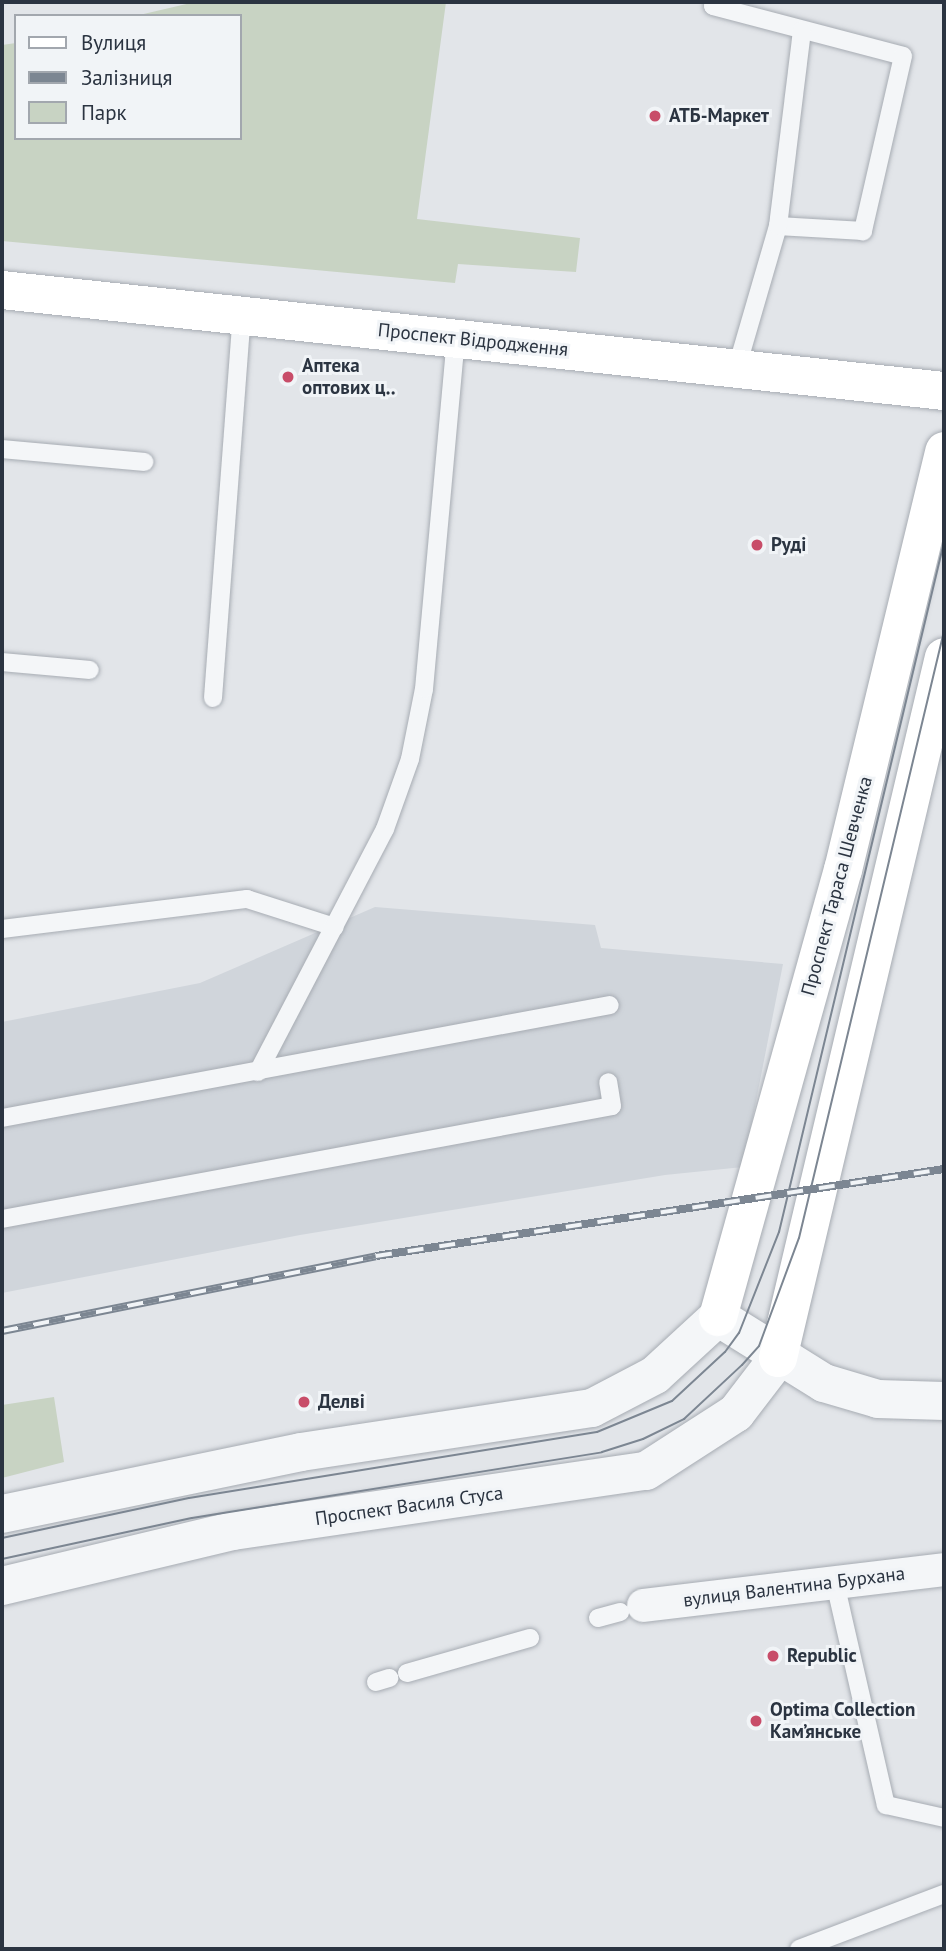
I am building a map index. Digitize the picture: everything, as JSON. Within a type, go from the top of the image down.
[{"type":"main road","name":"Проспект Відродження","points":[[2,290],[944,391]]},
{"type":"main road","name":"Проспект Тараса Шевченка","points":[[718,1317],[843,870],[944,452]]},
{"type":"main road","points":[[778,1358],[944,657]]},
{"type":"street","points":[[2,1514],[301,1452],[592,1408],[655,1375],[718,1317],[778,1358],[824,1383],[877,1399],[944,1401]]},
{"type":"street","name":"Проспект Василя Стуса","points":[[2,1586],[233,1531],[646,1471],[736,1413],[778,1358]]},
{"type":"street","name":"вулиця Валентина Бурхана","points":[[630,1609],[944,1569]]},
{"type":"lane","points":[[714,2],[713,6],[903,56],[863,231],[778,226]]},
{"type":"lane","points":[[737,367],[778,226],[802,30]]},
{"type":"lane","points":[[213,698],[242,316]]},
{"type":"lane","points":[[258,1072],[385,829],[410,759],[424,689],[456,339]]},
{"type":"lane","points":[[2,449],[144,462]]},
{"type":"lane","points":[[2,662],[90,670]]},
{"type":"lane","points":[[2,929],[247,898],[335,927]]},
{"type":"lane","points":[[2,1118],[610,1005]]},
{"type":"lane","points":[[2,1219],[612,1106],[608,1082]]},
{"type":"lane","points":[[835,1583],[886,1805],[944,1818]]},
{"type":"lane","points":[[597,1618],[630,1609]]},
{"type":"lane","points":[[407,1673],[530,1637]]},
{"type":"lane","points":[[799,1949],[944,1894]]},
{"type":"shaded area","points":[[375,907],[595,925],[601,948],[783,964],[743,1167],[665,1175],[300,1235],[2,1293],[2,1022],[200,983]]},
{"type":"green space","points":[[195,2],[446,2],[417,219],[580,238],[576,272],[458,264],[455,283],[2,241],[2,45],[14,43],[14,140],[242,140],[242,14],[144,14]]},
{"type":"green space","points":[[54,1397],[64,1462],[2,1478],[2,1405]]},
{"type":"tram line","points":[[2,1538],[189,1498],[597,1432],[672,1401],[725,1352],[739,1333],[779,1232],[944,542]]},
{"type":"tram line","points":[[2,1559],[192,1518],[602,1452],[643,1439],[684,1419],[742,1365],[759,1346],[799,1238],[944,631]]},
{"type":"railway","points":[[2,1331],[376,1256],[944,1169]]},
{"type":"place","name":"АТБ-Маркет","points":[[655,116]]},
{"type":"place","name":"Аптека оптових ц‥","points":[[288,377]]},
{"type":"place","name":"Рудi","points":[[757,545]]},
{"type":"place","name":"Делві","points":[[304,1402]]},
{"type":"place","name":"Republic","points":[[773,1656]]},
{"type":"place","name":"Optima Collection Кам’янське","points":[[756,1721]]}]
